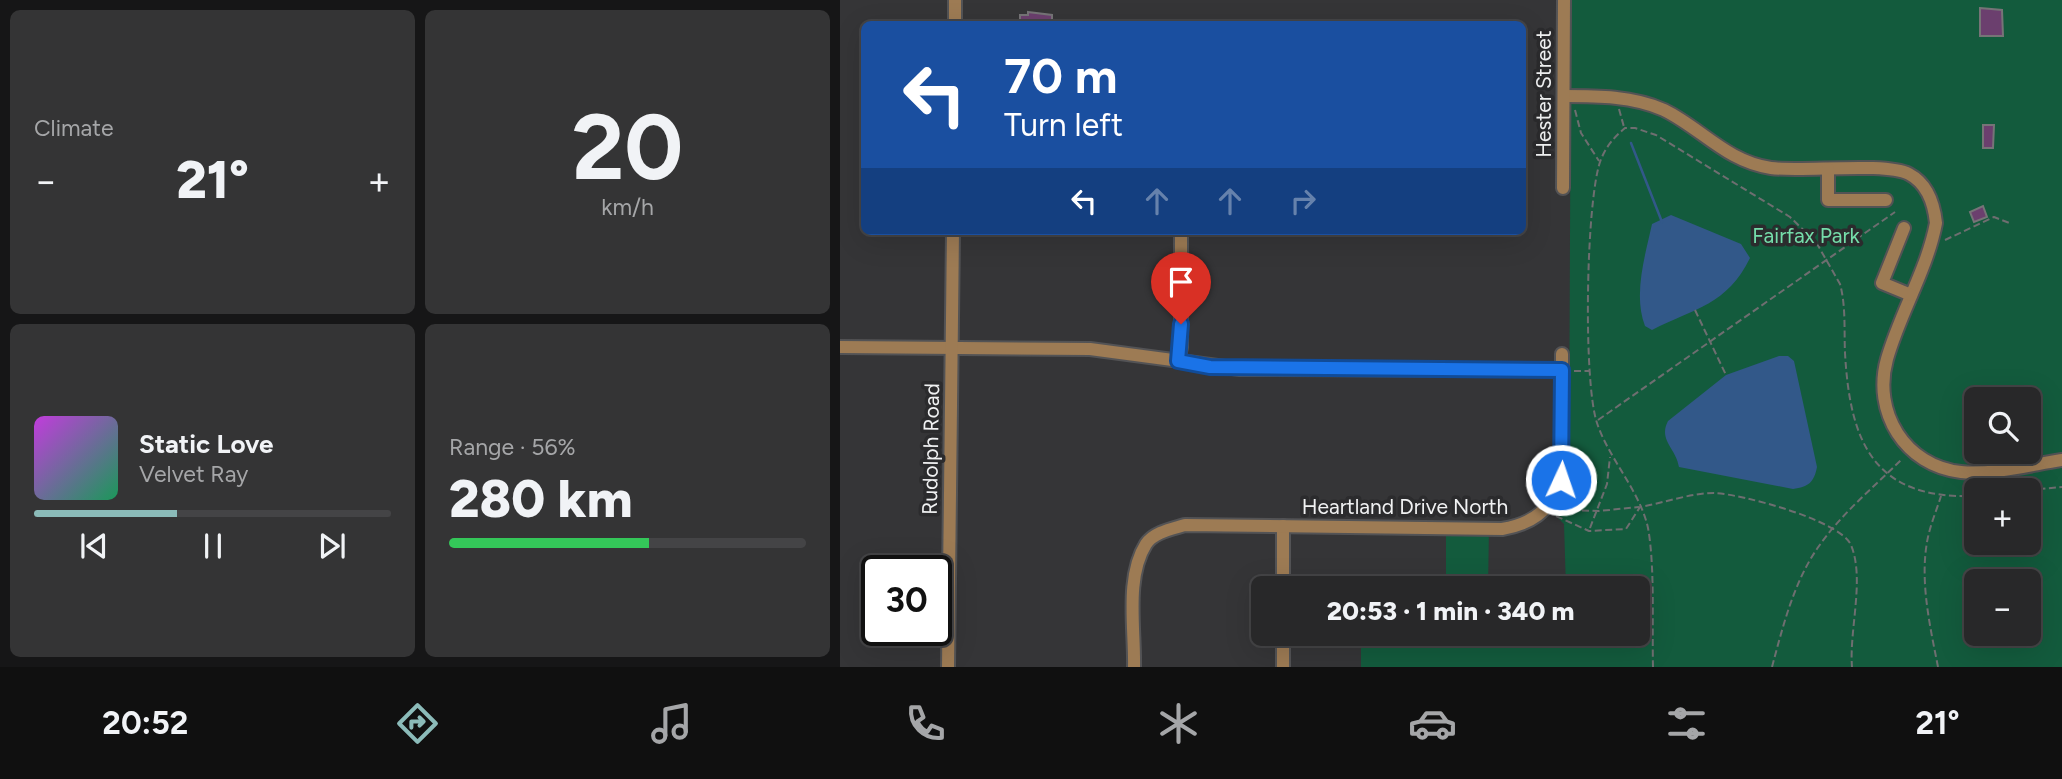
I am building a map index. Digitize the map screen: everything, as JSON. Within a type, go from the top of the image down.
[{"type":"street","points":[[955,0],[955,21]]},
{"type":"street","name":"Hester Street","points":[[1563,188],[1569,96],[1564,0]]},
{"type":"street","points":[[1569,96],[1616,98],[1664,110],[1732,156],[1751,164],[1772,168],[1897,170],[1919,181],[1927,191],[1935,211],[1936,223],[1931,245],[1887,359],[1883,389],[1889,421],[1910,450],[1936,466],[1964,472],[2062,460]]},
{"type":"street","points":[[1828,169],[1829,200],[1886,200]]},
{"type":"street","points":[[1904,228],[1882,283],[1911,295]]},
{"type":"street","name":"Rudolph Road","points":[[948,667],[953,235]]},
{"type":"street","points":[[1178,361],[1181,347],[1181,235]]},
{"type":"street","points":[[840,347],[1090,349],[1240,369],[1562,370]]},
{"type":"street","name":"Heartland Drive North","points":[[1134,667],[1134,596],[1137,568],[1147,542],[1163,532],[1185,526],[1502,529],[1529,521],[1548,506],[1561,480],[1562,354]]},
{"type":"street","points":[[1283,526],[1283,576]]},
{"type":"street","points":[[1283,646],[1283,667]]},
{"type":"path","points":[[1569,96],[1581,133],[1600,162]]},
{"type":"path","points":[[1616,98],[1625,128]]},
{"type":"path","points":[[1653,667],[1649,532],[1640,507],[1610,456],[1597,422],[1590,371],[1590,224],[1600,162],[1609,143],[1625,128],[1635,128],[1656,135],[1704,167],[1773,205],[1805,230],[1836,272],[1844,296],[1847,375],[1852,418],[1867,451],[1886,474],[1917,489],[1942,495],[1964,496]]},
{"type":"path","points":[[1597,422],[1710,339],[1895,212]]},
{"type":"path","points":[[1931,245],[1994,217],[2012,224]]},
{"type":"path","points":[[1695,310],[1726,375]]},
{"type":"path","points":[[1562,370],[1590,371]]},
{"type":"path","points":[[1772,667],[1786,615],[1818,547],[1834,527],[1906,455]]},
{"type":"path","points":[[1589,531],[1599,511],[1610,456]]},
{"type":"path","points":[[2041,489],[2062,487]]},
{"type":"path","points":[[1561,509],[1599,511],[1640,507],[1713,493],[1754,501],[1834,527],[1850,543],[1855,562],[1852,667]]},
{"type":"path","points":[[1938,667],[1925,575],[1927,538],[1942,495]]},
{"type":"path","points":[[1556,516],[1589,531],[1626,529],[1640,507]]},
{"type":"green space","name":"Fairfax Park","points":[[1571,0],[2062,0],[2062,667],[1361,667],[1361,646],[1650,646],[1650,576],[1566,576],[1564,524],[1553,513],[1563,497],[1569,472]]},
{"type":"green space","points":[[1446,529],[1489,529],[1488,576],[1446,576]]},
{"type":"water","points":[[1671,215],[1741,244],[1750,258],[1741,274],[1720,296],[1652,330],[1645,326],[1640,301],[1644,262],[1652,224]]},
{"type":"water","points":[[1779,356],[1788,356],[1794,361],[1817,467],[1810,483],[1793,489],[1679,467],[1666,439],[1665,428],[1668,421],[1726,375]]},
{"type":"building","points":[[1980,8],[2002,10],[2003,36],[1980,36]]},
{"type":"building","points":[[1028,12],[1052,15],[1052,21],[1020,21],[1020,15],[1028,15]]},
{"type":"building","points":[[1983,125],[1994,125],[1993,148],[1983,148]]},
{"type":"building","points":[[1983,206],[1987,217],[1974,222],[1970,212]]},
{"type":"waterway","points":[[1631,143],[1662,222]]},
{"type":"route","points":[[1181,324],[1178,361],[1210,367],[1562,370],[1561,480]]}]
